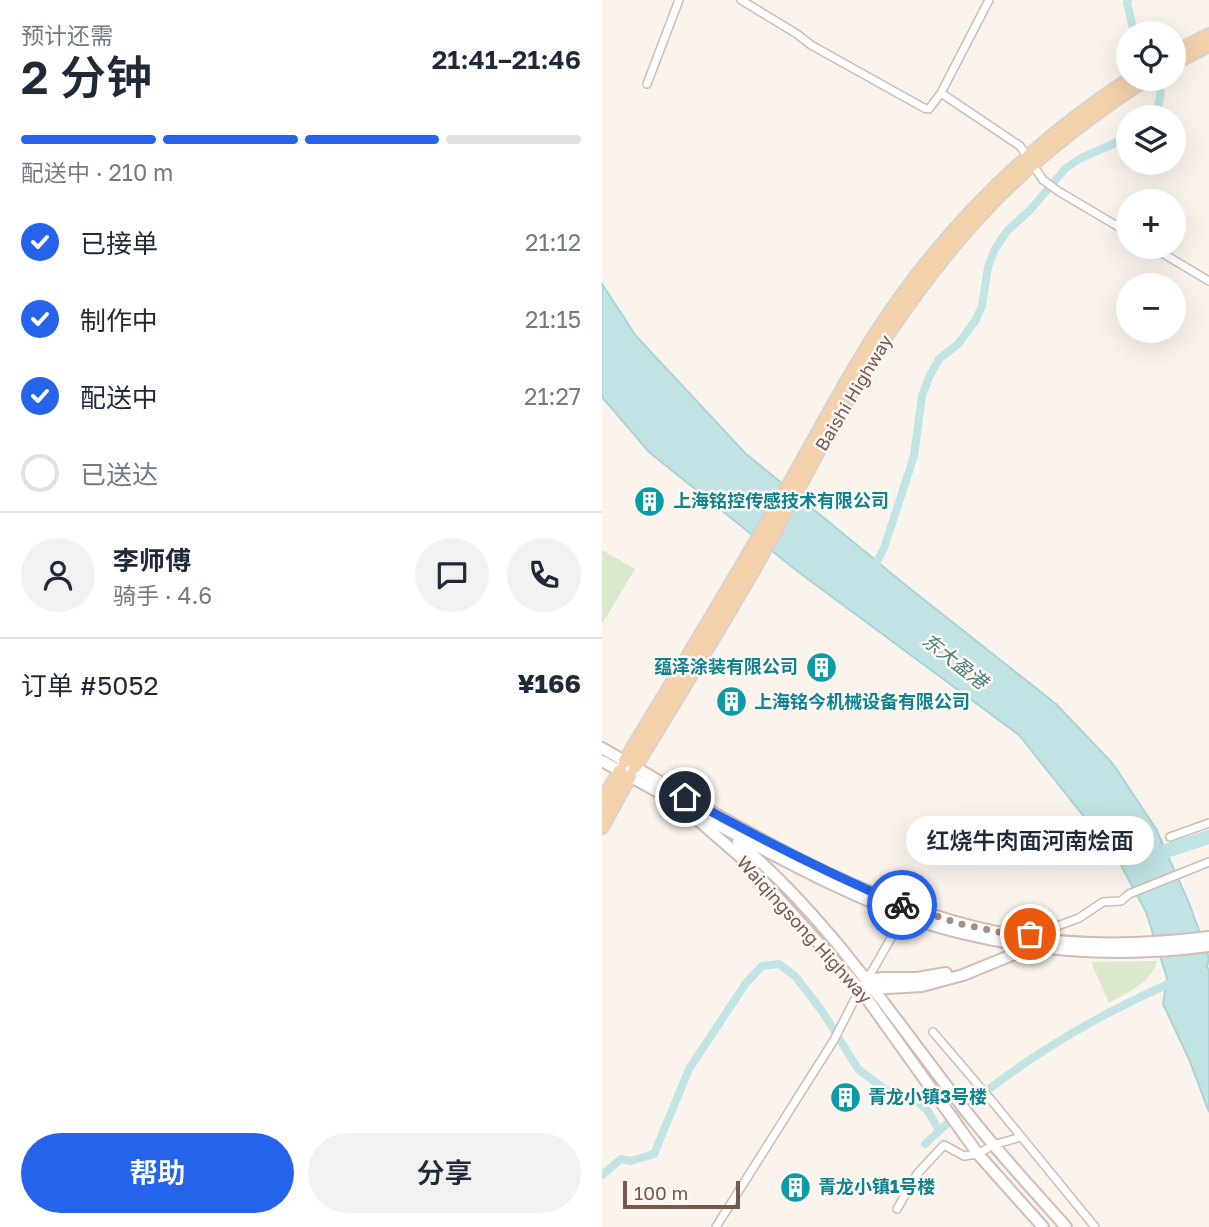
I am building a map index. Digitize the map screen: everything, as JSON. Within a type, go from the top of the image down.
[{"type":"main road","points":[[1186,46],[1209,35]]},
{"type":"main road","points":[[1186,57],[1209,45]]},
{"type":"main road","name":"Baishi Highway","points":[[1030,161],[1070,121],[1116,89]]},
{"type":"main road","name":"Baishi Highway","points":[[628,769],[795,485],[865,351],[914,279],[947,237],[983,199],[1030,161],[1128,91]]},
{"type":"main road","name":"Waiqingsong Highway","points":[[602,748],[628,769],[685,802],[905,911]]},
{"type":"main road","name":"Waiqingsong Highway","points":[[602,761],[628,769]]},
{"type":"main road","points":[[602,802],[628,769]]},
{"type":"main road","points":[[602,827],[628,769]]},
{"type":"main road","name":"Waiqingsong Highway","points":[[685,802],[751,852],[832,937],[867,986],[993,1145],[1066,1227]]},
{"type":"main road","name":"Waiqingsong Highway","points":[[685,802],[867,986],[940,1103],[978,1154],[1043,1227]]},
{"type":"main road","name":"Waiqingsong Highway","points":[[721,828],[849,892],[958,933],[1074,951],[1209,946]]},
{"type":"main road","name":"Waiqingsong Highway","points":[[1144,948],[1209,937]]},
{"type":"main road","points":[[867,986],[882,978],[917,978],[954,972],[1018,941]]},
{"type":"main road","points":[[867,986],[922,986],[962,975],[1035,943]]},
{"type":"street","points":[[648,83],[679,0]]},
{"type":"street","points":[[741,0],[811,45],[929,109],[941,93],[989,0]]},
{"type":"street","points":[[941,93],[1020,146],[1043,180],[1116,225]]},
{"type":"street","points":[[1172,259],[1209,281]]},
{"type":"street","points":[[1170,837],[1209,824]]},
{"type":"street","points":[[1018,941],[1079,918],[1104,902],[1121,901],[1129,894],[1209,862]]},
{"type":"street","points":[[716,1227],[867,986],[905,911]]},
{"type":"street","points":[[933,1032],[1096,1227]]},
{"type":"street","points":[[897,1209],[917,1174],[944,1145],[964,1156],[978,1154],[993,1145],[1021,1137]]},
{"type":"green space","points":[[602,550],[635,569],[602,624]]},
{"type":"green space","points":[[1157,961],[1144,981],[1109,1003],[1091,962]]},
{"type":"water","name":"东大盈港","points":[[602,284],[636,336],[745,453],[1056,704],[1113,764],[1156,829],[1189,903],[1209,958],[1209,1112],[1189,1059],[1163,1004],[1167,978],[1146,912],[1117,858],[1019,735],[797,571],[649,452],[602,397]]},
{"type":"waterway","points":[[1128,0],[1131,21]]},
{"type":"waterway","points":[[1158,105],[1160,91]]},
{"type":"waterway","points":[[873,570],[884,548],[914,456],[922,396],[929,377],[939,359],[958,344],[975,321],[982,306],[988,267],[995,249],[1007,231],[1030,210],[1066,168],[1081,158],[1116,143]]},
{"type":"waterway","points":[[1166,851],[1209,837]]},
{"type":"waterway","points":[[602,1175],[621,1159],[631,1161],[654,1154],[689,1069],[746,983],[762,966],[779,964],[795,976],[822,1011],[858,1069],[894,1096],[916,1100],[928,1111],[939,1130]]},
{"type":"waterway","points":[[925,1144],[981,1095],[1041,1052],[1106,1014],[1173,982]]},
{"type":"way so far","points":[[902,905],[961,924],[1018,936],[1030,934]]},
{"type":"place","name":"上海铭控传感技术有限公司","points":[[650,501]]},
{"type":"place","name":"蕴泽涂装有限公司","points":[[821,667]]},
{"type":"place","name":"上海铭今机械设备有限公司","points":[[731,702]]},
{"type":"place","name":"红烧牛肉面河南烩面","points":[[1030,934]]},
{"type":"place","name":"青龙小镇3号楼","points":[[845,1097]]},
{"type":"place","name":"青龙小镇1号楼","points":[[795,1187]]},
{"type":"route","points":[[685,797],[795,856],[902,905]]}]
